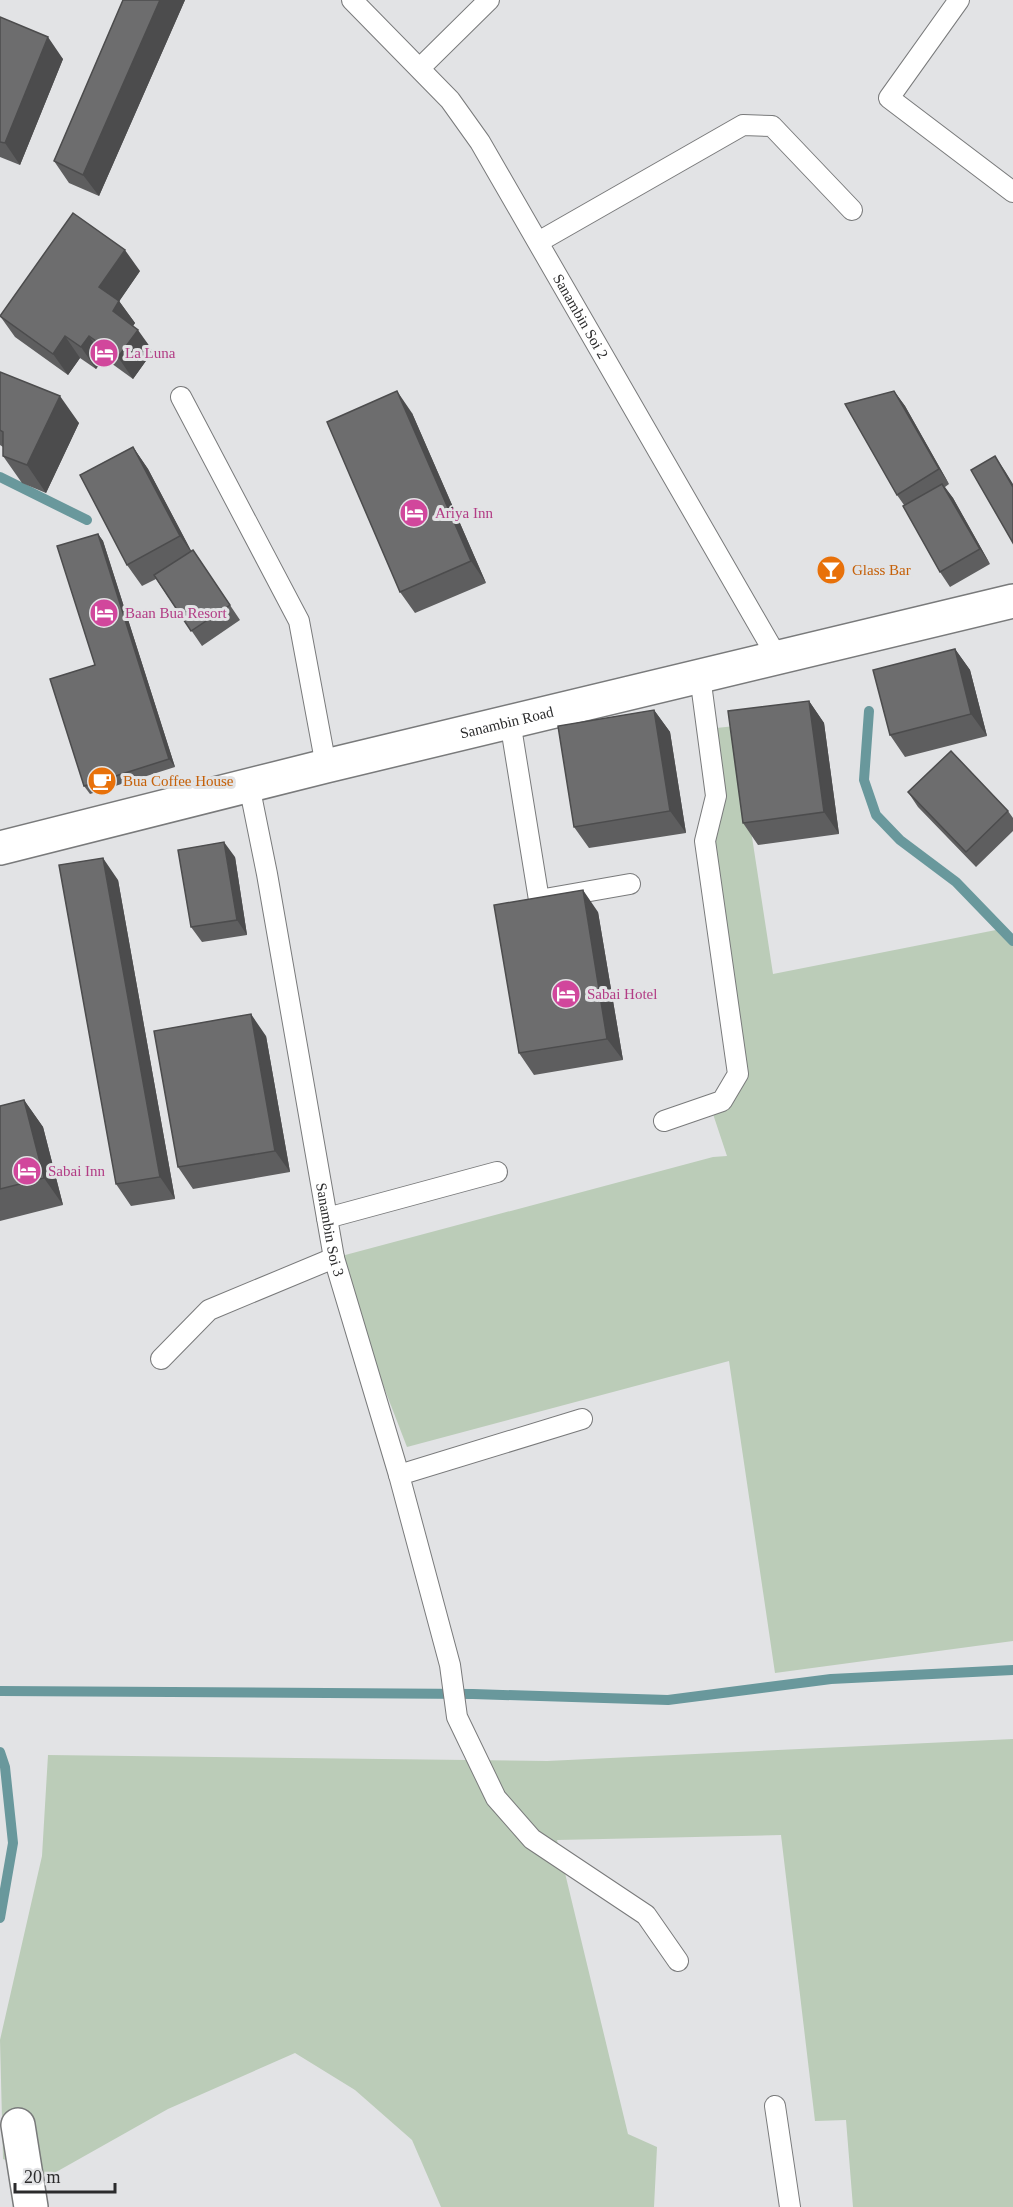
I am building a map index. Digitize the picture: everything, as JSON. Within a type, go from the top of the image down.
[{"type":"street","name":"Sanambin Road","points":[[0,848],[326,766],[1013,602]]},
{"type":"street","points":[[18,2125],[31,2207]]},
{"type":"lane","name":"Sanambin Soi 2","points":[[352,0],[421,67],[450,99],[480,142],[540,241],[777,657]]},
{"type":"lane","points":[[421,67],[489,0]]},
{"type":"lane","points":[[959,0],[890,98],[1013,192]]},
{"type":"lane","points":[[540,241],[743,125],[772,126],[852,210]]},
{"type":"lane","points":[[181,397],[299,621],[326,766]]},
{"type":"lane","points":[[664,1121],[722,1101],[738,1074],[705,841],[716,796],[700,676]]},
{"type":"lane","points":[[510,722],[539,900],[630,884]]},
{"type":"lane","name":"Sanambin Soi 3","points":[[249,785],[269,885],[334,1258],[399,1475],[451,1671],[457,1717],[496,1798],[532,1839],[646,1915],[678,1961]]},
{"type":"lane","points":[[327,1218],[497,1172]]},
{"type":"lane","points":[[161,1359],[208,1310],[334,1258]]},
{"type":"lane","points":[[399,1475],[582,1419]]},
{"type":"lane","points":[[776,2106],[790,2207]]},
{"type":"green space","points":[[735,726],[773,974],[1001,929],[1013,940],[1013,1641],[775,1673],[729,1361],[407,1447],[334,1258],[713,1157],[727,1156],[710,1105],[738,1073],[705,841],[716,796],[707,729]]},
{"type":"green space","points":[[1013,1739],[1013,2207],[853,2207],[846,2120],[815,2121],[781,1835],[557,1840],[628,2134],[657,2147],[654,2207],[441,2207],[412,2140],[355,2090],[295,2053],[168,2109],[49,2176],[3,2159],[0,2040],[42,1856],[48,1755],[547,1761]]},
{"type":"building","points":[[123,0],[160,0],[83,175],[54,161]]},
{"type":"building","points":[[0,17],[48,37],[5,143],[0,142]]},
{"type":"building","points":[[73,213],[125,250],[99,287],[119,301],[113,311],[138,330],[118,357],[89,336],[81,347],[65,336],[53,354],[0,316]]},
{"type":"building","points":[[0,372],[60,396],[27,465],[3,456],[3,432],[0,430]]},
{"type":"building","name":"Ariya Inn","points":[[397,391],[471,561],[400,592],[327,422]]},
{"type":"building","points":[[894,391],[939,469],[897,495],[845,404]]},
{"type":"building","points":[[133,447],[180,536],[127,565],[80,475]]},
{"type":"building","points":[[995,456],[1013,487],[1013,543],[971,470]]},
{"type":"building","points":[[942,484],[980,549],[940,572],[903,506]]},
{"type":"building","name":"Baan Bua Resort","points":[[98,534],[169,759],[84,786],[50,679],[95,665],[57,546]]},
{"type":"building","points":[[193,550],[230,605],[191,631],[154,575]]},
{"type":"building","points":[[955,649],[971,714],[890,735],[873,670]]},
{"type":"building","points":[[809,701],[824,812],[743,823],[728,711]]},
{"type":"building","points":[[654,710],[670,811],[574,827],[558,726]]},
{"type":"building","points":[[951,751],[1008,811],[966,852],[908,792]]},
{"type":"building","points":[[224,842],[237,920],[191,927],[178,850]]},
{"type":"building","points":[[103,858],[160,1177],[116,1184],[59,865]]},
{"type":"building","name":"Sabai Hotel","points":[[583,890],[607,1039],[519,1053],[494,905]]},
{"type":"building","points":[[251,1014],[275,1151],[178,1167],[154,1031]]},
{"type":"building","points":[[24,1100],[44,1178],[0,1189],[0,1106]]},
{"type":"waterway","points":[[0,477],[87,520]]},
{"type":"waterway","points":[[869,711],[864,780],[876,815],[900,840],[956,882],[1013,941]]},
{"type":"waterway","points":[[0,1691],[473,1694],[668,1700],[831,1679],[1013,1670]]},
{"type":"waterway","points":[[0,1752],[5,1767],[13,1843],[0,1918]]},
{"type":"place","name":"La Luna","points":[[104,353]]},
{"type":"place","name":"Ariya Inn","points":[[414,513]]},
{"type":"place","name":"Glass Bar","points":[[831,570]]},
{"type":"place","name":"Baan Bua Resort","points":[[104,613]]},
{"type":"place","name":"Bua Coffee House","points":[[102,781]]},
{"type":"place","name":"Sabai Hotel","points":[[566,994]]},
{"type":"place","name":"Sabai Inn","points":[[27,1171]]}]
